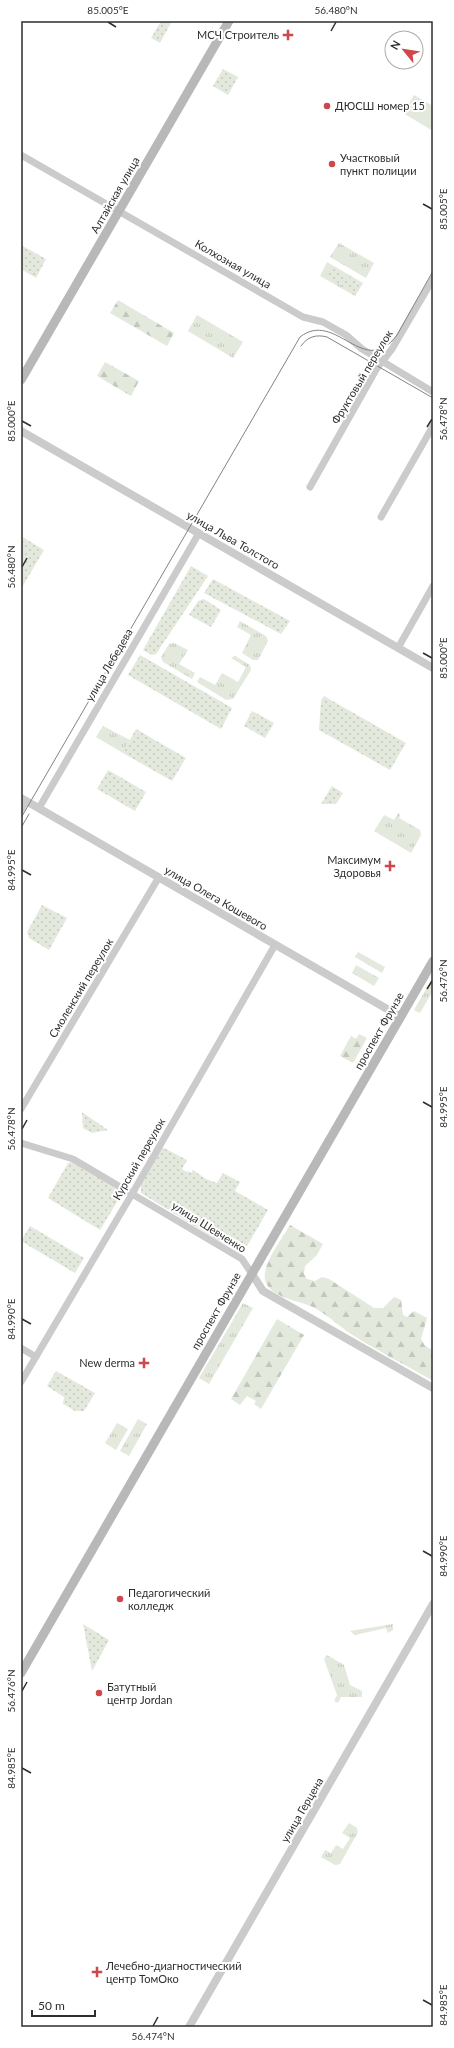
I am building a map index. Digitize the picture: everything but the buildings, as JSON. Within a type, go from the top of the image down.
[{"type":"main road","name":"Алтайская улица","points":[[21,380],[120,212],[229,21]]},
{"type":"main road","name":"проспект Фрунзе","points":[[21,1673],[433,961]]},
{"type":"street","name":"Колхозная улица","points":[[21,155],[303,318],[323,322],[340,332],[382,362],[433,392]]},
{"type":"street","name":"Фруктовый переулок","points":[[310,487],[382,362],[392,349],[433,279]]},
{"type":"street","points":[[381,517],[433,426]]},
{"type":"street","name":"улица Льва Толстого","points":[[21,431],[433,668]]},
{"type":"street","name":"улица Лебедева","points":[[39,808],[199,533]]},
{"type":"street","points":[[398,648],[433,586]]},
{"type":"street","points":[[21,810],[24,799]]},
{"type":"street","name":"улица Олега Кошевого","points":[[24,799],[401,1017]]},
{"type":"street","name":"Смоленский переулок","points":[[21,1109],[159,877]]},
{"type":"street","name":"Курский переулок","points":[[21,1382],[132,1194],[275,945]]},
{"type":"street","name":"улица Шевченко","points":[[21,1143],[73,1159],[242,1259],[263,1291],[433,1388]]},
{"type":"street","points":[[21,1348],[36,1357]]},
{"type":"street","name":"улица Герцена","points":[[189,2027],[433,1604]]},
{"type":"green space","points":[[161,21],[172,21],[160,43],[151,38]]},
{"type":"green space","points":[[223,69],[238,77],[228,95],[213,86]]},
{"type":"green space","points":[[414,95],[433,106],[433,131],[403,113]]},
{"type":"green space","points":[[339,243],[374,263],[366,278],[330,257]]},
{"type":"green space","points":[[21,245],[46,259],[36,278],[21,269]]},
{"type":"green space","points":[[327,262],[363,283],[355,296],[320,276]]},
{"type":"green space","points":[[330,267],[360,284],[354,293],[325,276]]},
{"type":"green space","points":[[118,300],[174,333],[167,346],[110,313]]},
{"type":"green space","points":[[197,315],[243,342],[233,358],[188,331]]},
{"type":"green space","points":[[105,362],[139,381],[131,396],[97,376]]},
{"type":"green space","points":[[21,536],[44,550],[21,589]]},
{"type":"green space","points":[[191,566],[208,576],[156,654],[152,655],[143,650]]},
{"type":"green space","points":[[213,579],[290,621],[281,634],[204,593]]},
{"type":"green space","points":[[204,599],[221,610],[211,627],[189,615],[198,601]]},
{"type":"green space","points":[[240,621],[266,636],[268,641],[258,660],[253,660],[242,653],[251,635],[237,627]]},
{"type":"green space","points":[[174,643],[188,650],[179,664],[195,673],[192,679],[163,662],[161,657],[169,644]]},
{"type":"green space","points":[[140,655],[232,708],[221,729],[128,675]]},
{"type":"green space","points":[[235,656],[250,665],[251,670],[233,699],[226,700],[197,682],[200,677],[215,685],[222,673],[238,682],[246,667],[231,658]]},
{"type":"green space","points":[[324,696],[406,743],[390,770],[319,730],[321,701]]},
{"type":"green space","points":[[252,711],[274,723],[265,738],[244,726]]},
{"type":"green space","points":[[103,726],[130,740],[123,753],[96,737]]},
{"type":"green space","points":[[136,729],[186,758],[172,781],[123,753]]},
{"type":"green space","points":[[108,770],[146,792],[135,811],[97,789]]},
{"type":"green space","points":[[332,786],[343,793],[336,804],[321,804]]},
{"type":"green space","points":[[398,813],[400,814],[399,818],[420,830],[421,835],[411,853],[374,831],[384,815],[394,820]]},
{"type":"green space","points":[[42,905],[67,918],[49,950],[29,938],[27,932]]},
{"type":"green space","points":[[358,952],[385,967],[382,973],[355,957]]},
{"type":"green space","points":[[356,965],[379,978],[374,986],[352,973]]},
{"type":"green space","points":[[433,977],[433,991],[420,1013],[414,1010]]},
{"type":"green space","points":[[359,1034],[367,1038],[353,1063],[340,1056],[351,1036],[356,1039]]},
{"type":"green space","points":[[82,1112],[108,1130],[92,1133],[83,1128]]},
{"type":"green space","points":[[162,1147],[187,1160],[182,1169],[187,1172],[188,1171],[191,1173],[193,1170],[206,1179],[217,1183],[223,1173],[240,1182],[235,1191],[268,1210],[247,1246],[228,1235],[222,1243],[141,1193],[141,1185]]},
{"type":"green space","points":[[71,1162],[123,1192],[100,1230],[48,1198],[68,1163]]},
{"type":"green space","points":[[290,1225],[323,1244],[317,1255],[305,1266],[304,1274],[307,1279],[315,1281],[322,1277],[329,1279],[374,1308],[383,1308],[394,1297],[401,1300],[403,1315],[407,1317],[414,1311],[427,1318],[421,1339],[425,1346],[433,1350],[433,1381],[351,1334],[318,1310],[288,1299],[271,1290],[265,1280],[269,1259]]},
{"type":"green space","points":[[30,1226],[84,1258],[75,1273],[21,1241]]},
{"type":"green space","points":[[243,1303],[253,1308],[209,1384],[199,1378]]},
{"type":"green space","points":[[277,1319],[304,1335],[261,1409],[254,1404],[256,1401],[247,1396],[240,1405],[231,1399]]},
{"type":"green space","points":[[56,1371],[95,1393],[84,1411],[75,1411],[63,1404],[64,1397],[47,1386]]},
{"type":"green space","points":[[138,1419],[147,1424],[129,1456],[120,1451]]},
{"type":"green space","points":[[117,1423],[128,1429],[116,1450],[105,1443]]},
{"type":"green space","points":[[83,1624],[109,1640],[92,1671]]},
{"type":"green space","points":[[393,1624],[393,1630],[388,1633],[386,1628],[355,1635],[350,1631]]},
{"type":"green space","points":[[327,1655],[344,1665],[350,1685],[362,1691],[362,1697],[341,1697],[338,1703],[334,1701],[337,1695],[324,1659]]},
{"type":"green space","points":[[349,1823],[357,1828],[358,1832],[340,1864],[335,1865],[321,1857],[325,1850],[331,1853],[336,1845],[343,1849],[350,1838],[342,1833]]},
{"type":"tram line","points":[[21,818],[300,337],[313,331],[326,331],[361,348],[373,350],[385,347],[397,335],[433,271]]},
{"type":"tram line","points":[[301,346],[309,338],[319,336],[327,337],[433,398]]},
{"type":"tram line","points":[[21,828],[29,814]]},
{"type":"place","name":"МСЧ Строитель","points":[[288,35]]},
{"type":"place","name":"ДЮСШ номер 15","points":[[327,106]]},
{"type":"place","name":"Участковый пункт полиции","points":[[332,164]]},
{"type":"place","name":"Максимум Здоровья","points":[[390,866]]},
{"type":"place","name":"New derma","points":[[144,1363]]},
{"type":"place","name":"Педагогический колледж","points":[[120,1599]]},
{"type":"place","name":"Батутный центр Jordan","points":[[99,1693]]},
{"type":"place","name":"Лечебно-диагностический центр ТомОко","points":[[97,1972]]}]
